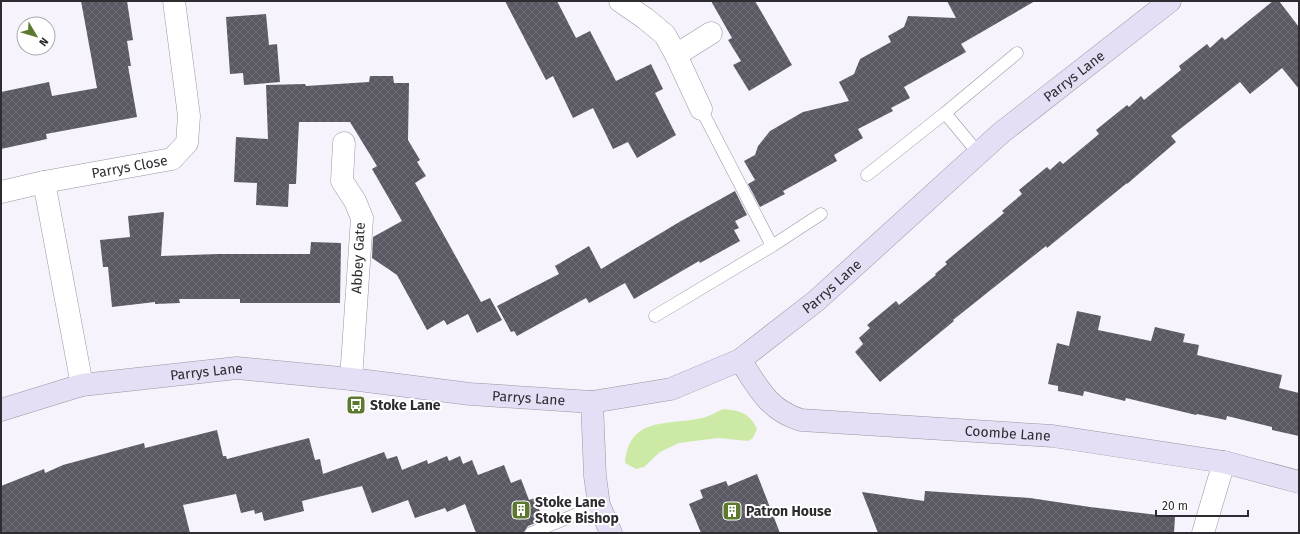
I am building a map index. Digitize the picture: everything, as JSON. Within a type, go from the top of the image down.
[{"type":"main road","name":"Parrys Lane","points":[[1,410],[82,385],[237,368],[351,379],[470,394],[592,402],[672,389],[740,360],[816,301],[1001,133],[1170,1]]},
{"type":"main road","name":"Coombe Lane","points":[[740,360],[768,401],[789,416],[801,420],[1053,436],[1224,462],[1299,482]]},
{"type":"main road","points":[[592,402],[595,476],[599,505],[611,533]]},
{"type":"street","name":"Parrys Close","points":[[1,192],[44,182],[172,158],[187,143],[189,116],[174,1]]},
{"type":"street","points":[[620,1],[665,34],[701,109]]},
{"type":"street","points":[[676,55],[711,33]]},
{"type":"street","name":"Abbey Gate","points":[[344,143],[342,181],[355,201],[362,218],[351,379]]},
{"type":"street","points":[[44,182],[82,385]]},
{"type":"street","points":[[1203,533],[1224,462]]},
{"type":"lane","points":[[868,175],[946,113],[1017,53]]},
{"type":"lane","points":[[701,109],[772,246]]},
{"type":"lane","points":[[946,113],[979,154]]},
{"type":"lane","points":[[655,316],[772,246],[821,214]]},
{"type":"lane","points":[[531,533],[599,505]]},
{"type":"green space","points":[[723,409],[743,413],[751,419],[757,429],[753,438],[748,441],[718,438],[679,443],[660,452],[644,467],[636,469],[625,463],[628,448],[633,438],[650,426],[704,418]]},
{"type":"building","points":[[81,1],[127,1],[133,40],[127,41],[131,66],[128,66],[137,117],[46,134],[47,139],[1,149],[1,92],[49,82],[52,96],[97,88]]},
{"type":"building","points":[[505,1],[557,1],[576,38],[590,31],[616,81],[651,64],[663,89],[655,93],[676,135],[637,158],[628,142],[613,149],[593,108],[573,118],[553,76],[546,80]]},
{"type":"building","points":[[711,1],[755,1],[792,65],[749,91],[733,65],[741,61],[728,40],[732,38]]},
{"type":"building","points":[[947,1],[1035,1],[961,44],[966,52],[904,87],[910,98],[891,108],[893,111],[858,129],[863,138],[834,155],[837,161],[783,191],[785,194],[760,207],[748,184],[755,180],[744,161],[755,155],[758,146],[770,131],[803,112],[849,101],[839,82],[854,74],[860,59],[891,42],[888,36],[904,27],[908,16],[956,18]]},
{"type":"building","points":[[1273,1],[1279,1],[1299,27],[1299,89],[1282,68],[1250,94],[1240,82],[1171,136],[1176,142],[1127,184],[953,320],[954,321],[880,382],[855,352],[863,344],[859,338],[870,328],[867,325],[896,301],[899,305],[936,275],[935,274],[947,264],[945,262],[1004,213],[1002,211],[1022,194],[1019,190],[1047,167],[1050,170],[1060,161],[1063,164],[1099,134],[1096,130],[1127,105],[1129,107],[1141,96],[1144,100],[1181,70],[1179,66],[1207,44],[1210,48],[1222,37],[1225,40]]},
{"type":"building","points":[[266,14],[269,45],[277,44],[280,82],[244,85],[243,73],[230,74],[226,17]]},
{"type":"building","points":[[370,76],[393,76],[394,83],[409,83],[408,140],[420,160],[417,162],[426,176],[415,183],[481,302],[490,298],[502,320],[477,333],[468,314],[447,325],[444,320],[427,330],[397,275],[372,258],[373,237],[402,221],[372,169],[377,166],[350,122],[299,122],[296,184],[289,184],[288,207],[256,205],[257,183],[234,182],[236,137],[268,139],[266,85],[305,84],[306,86],[369,82]]},
{"type":"building","points":[[735,191],[747,215],[735,221],[739,228],[734,230],[740,241],[700,263],[699,261],[634,299],[625,283],[589,303],[586,298],[517,336],[514,331],[511,332],[497,306],[559,274],[555,266],[589,246],[601,269],[681,221]]},
{"type":"building","points":[[164,212],[161,256],[218,254],[310,254],[311,242],[341,243],[340,303],[240,303],[240,299],[179,299],[180,303],[155,304],[155,302],[112,307],[108,267],[103,267],[100,240],[130,237],[128,216]]},
{"type":"building","points":[[1077,311],[1101,316],[1098,330],[1151,341],[1155,327],[1185,334],[1183,342],[1199,345],[1197,355],[1282,375],[1279,388],[1299,393],[1299,436],[1272,430],[1272,427],[1227,416],[1226,420],[1196,415],[1126,398],[1125,401],[1084,391],[1083,396],[1058,391],[1058,386],[1048,384],[1057,343],[1069,346]]},
{"type":"building","points":[[217,430],[223,456],[226,456],[227,459],[309,438],[315,460],[320,459],[323,474],[384,452],[387,459],[397,456],[402,470],[427,460],[428,464],[447,456],[449,461],[460,456],[463,464],[472,460],[478,475],[504,465],[511,483],[521,479],[529,500],[535,498],[543,520],[528,526],[524,532],[520,533],[476,533],[465,504],[447,512],[445,508],[415,518],[408,500],[372,513],[362,486],[302,501],[304,511],[264,521],[262,512],[255,514],[254,510],[241,513],[236,494],[183,505],[190,533],[1,533],[1,486],[44,469],[45,473],[63,465],[144,443],[145,448]]},
{"type":"building","name":"Patron House","points":[[757,474],[780,533],[701,533],[689,504],[703,498],[700,490],[726,481],[728,486]]},
{"type":"building","points":[[925,491],[1030,498],[1175,517],[1174,533],[878,533],[862,492],[924,501]]},
{"type":"place","name":"Stoke Lane","points":[[356,405]]},
{"type":"place","name":"Stoke Lane Stoke Bishop","points":[[521,510]]},
{"type":"place","name":"Patron House","points":[[732,511]]}]
